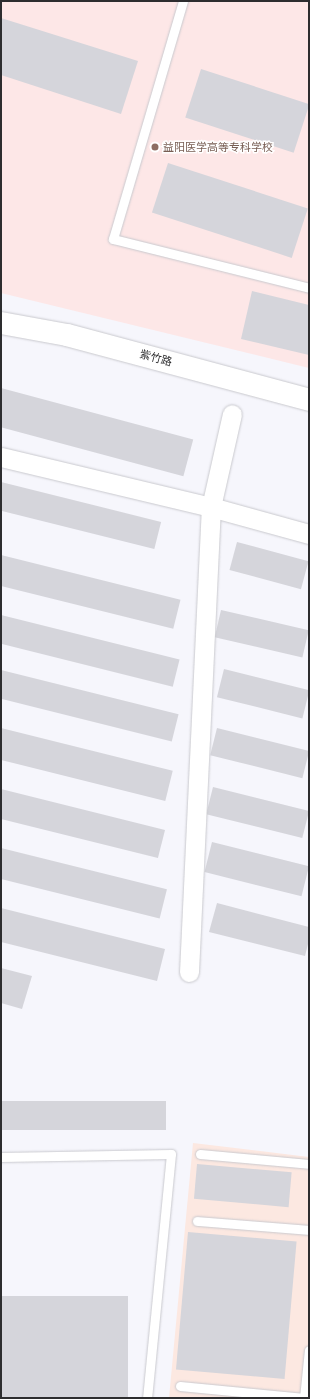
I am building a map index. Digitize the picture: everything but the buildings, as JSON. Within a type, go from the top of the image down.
[{"type":"street","name":"紫竹路","points":[[1,323],[67,334],[309,400]]},
{"type":"street","points":[[189,972],[211,507],[232,414]]},
{"type":"street","points":[[1,457],[211,507],[309,534]]},
{"type":"lane","points":[[183,1],[147,128],[113,239],[309,286]]},
{"type":"lane","points":[[1,1157],[171,1154],[147,1398]]},
{"type":"lane","points":[[200,1154],[309,1164]]},
{"type":"lane","points":[[197,1221],[309,1230]]},
{"type":"lane","points":[[180,1386],[304,1398],[309,1350]]},
{"type":"shaded area","name":"益阳医学高等专科学校","points":[[1,1],[309,1],[309,368],[1,293]]},
{"type":"shaded area","points":[[193,1143],[309,1157],[309,1398],[169,1398]]},
{"type":"place","name":"益阳医学高等专科学校","points":[[155,147]]}]
